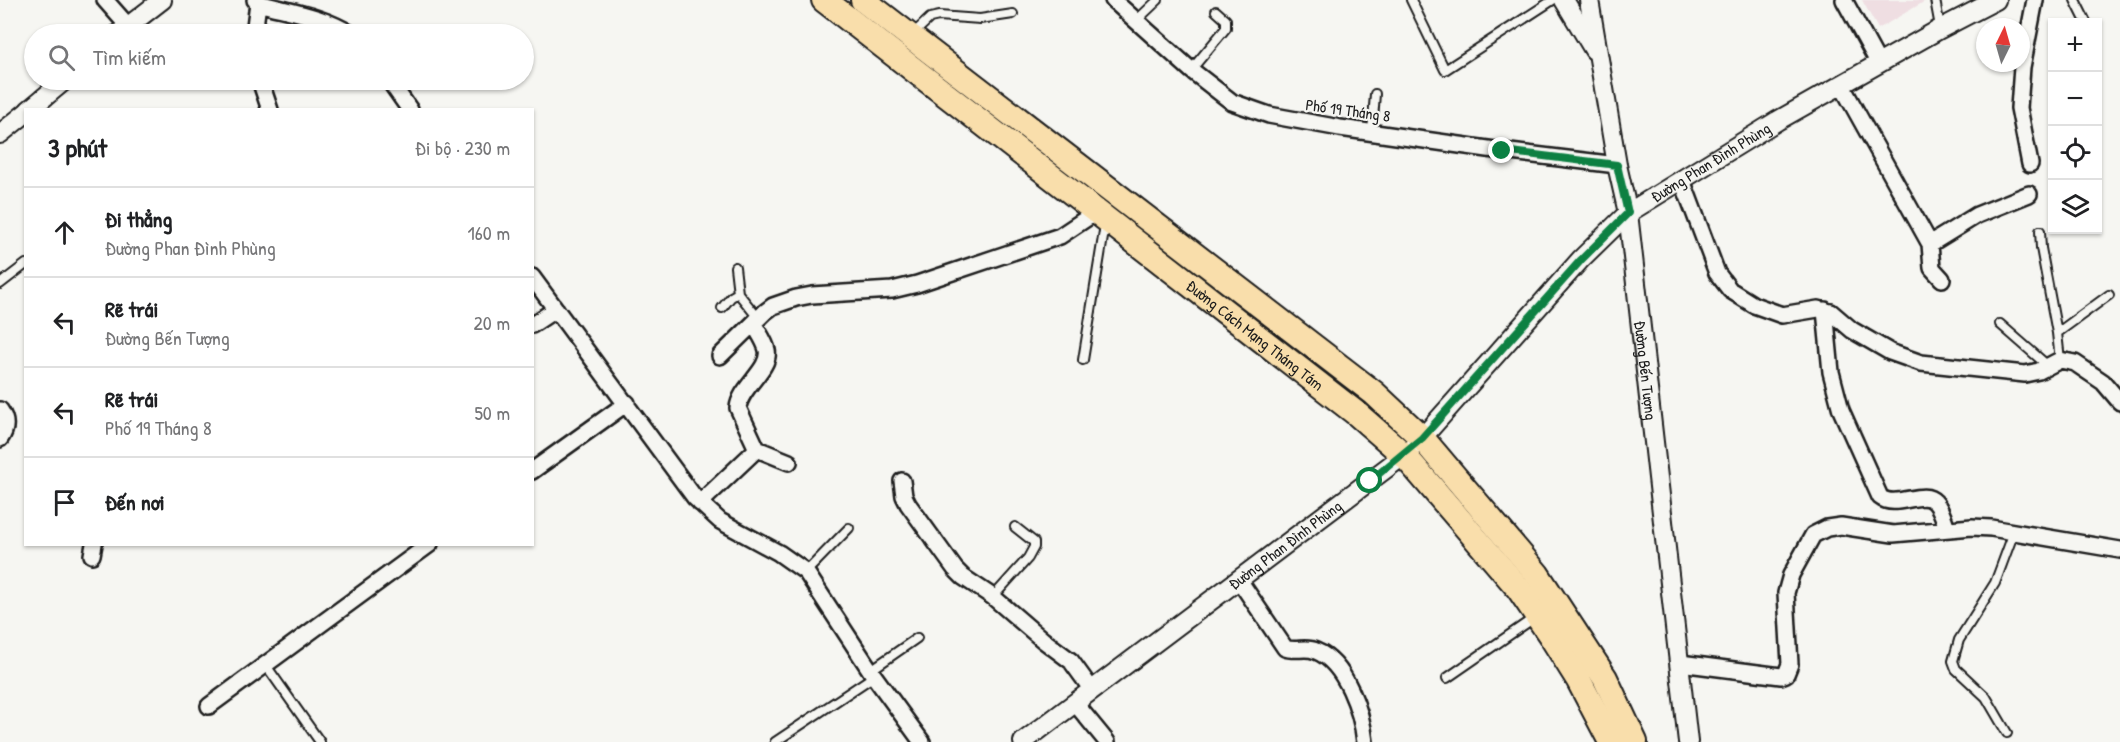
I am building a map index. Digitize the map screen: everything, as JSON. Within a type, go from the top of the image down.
[{"type":"highway","name":"Đường Cách Mạng Tháng Tám","points":[[824,0],[867,33],[904,47],[1364,386],[1422,438],[1537,574],[1605,678],[1635,742]]},
{"type":"highway","name":"Đường Cách Mạng Tháng Tám","points":[[875,5],[904,47],[1101,216],[1357,414],[1404,455],[1519,589],[1578,679],[1611,742]]},
{"type":"street","points":[[105,0],[119,24]]},
{"type":"street","points":[[131,24],[162,0]]},
{"type":"street","name":"Phố 19 Tháng 8","points":[[1113,0],[1191,70],[1232,102],[1269,115],[1340,128],[1617,165]]},
{"type":"street","points":[[1564,0],[1600,60]]},
{"type":"street","points":[[1844,0],[1879,64]]},
{"type":"street","name":"Đường Phan Đình Phùng","points":[[1023,742],[1404,455],[1422,438],[1581,260],[1628,213],[1777,121],[1996,0]]},
{"type":"street","points":[[2030,164],[2019,108],[2022,67],[2035,0]]},
{"type":"street","points":[[255,24],[257,1],[312,15],[335,24]]},
{"type":"street","name":"Đường Bến Tượng","points":[[1589,2],[1617,165],[1628,213],[1680,663],[1685,741]]},
{"type":"street","points":[[867,33],[875,5]]},
{"type":"street","points":[[1842,86],[1930,244],[1932,268],[1942,279]]},
{"type":"street","points":[[31,108],[53,90]]},
{"type":"street","points":[[263,90],[269,108]]},
{"type":"street","points":[[396,90],[409,108]]},
{"type":"street","points":[[0,134],[24,115]]},
{"type":"street","points":[[1682,180],[1717,273],[1730,290],[1754,305],[1782,315],[1825,310],[1831,312],[1852,330],[1890,352],[1921,363],[2025,374],[2039,371],[2054,363],[2075,363],[2103,382],[2120,402]]},
{"type":"street","points":[[1930,244],[1977,215],[2029,194]]},
{"type":"street","points":[[720,356],[773,306],[796,298],[892,290],[1060,237],[1101,216]]},
{"type":"street","points":[[534,280],[700,503],[720,521],[779,553],[806,572],[922,742]]},
{"type":"street","points":[[534,325],[556,309]]},
{"type":"street","points":[[1825,310],[1831,372],[1841,410],[1880,497],[1884,501],[1893,502],[1925,497],[1932,499],[1936,502],[1947,528]]},
{"type":"street","points":[[756,322],[767,348],[767,359],[746,390],[738,408],[757,449],[789,462]]},
{"type":"street","points":[[534,470],[627,403]]},
{"type":"street","points":[[0,410],[6,429],[0,439]]},
{"type":"street","points":[[700,503],[757,449]]},
{"type":"street","points":[[902,481],[904,496],[908,504],[955,569],[1071,661],[1092,690]]},
{"type":"street","points":[[1680,663],[1780,676],[1786,674],[1790,664],[1786,593],[1791,575],[1813,535],[1827,528],[1841,526],[1893,534],[1972,527],[2120,550]]},
{"type":"street","points":[[209,706],[427,546]]},
{"type":"street","points":[[1239,580],[1284,648],[1311,649],[1329,659],[1347,683],[1357,704],[1363,722],[1365,742]]},
{"type":"street","points":[[1075,703],[1107,742]]},
{"type":"lane","points":[[1136,21],[1158,0]]},
{"type":"lane","points":[[1411,0],[1445,70],[1553,0]]},
{"type":"lane","points":[[1935,0],[1940,29]]},
{"type":"lane","points":[[2075,0],[2084,18]]},
{"type":"lane","points":[[1191,70],[1226,28],[1226,20],[1216,11]]},
{"type":"lane","points":[[904,47],[919,26],[930,18],[939,16],[980,19],[1013,14]]},
{"type":"lane","points":[[1372,132],[1375,94]]},
{"type":"lane","points":[[1083,360],[1101,216]]},
{"type":"lane","points":[[2040,231],[2041,248],[2057,333],[2054,363]]},
{"type":"lane","points":[[0,284],[24,266]]},
{"type":"lane","points":[[735,267],[738,293],[756,322]]},
{"type":"lane","points":[[722,308],[731,297],[738,293]]},
{"type":"lane","points":[[2057,333],[2109,295]]},
{"type":"lane","points":[[2000,324],[2054,363]]},
{"type":"lane","points":[[993,597],[1028,558],[1034,547],[1034,542],[1015,527]]},
{"type":"lane","points":[[806,572],[849,528]]},
{"type":"lane","points":[[2007,733],[1986,697],[1956,669],[1953,661],[1959,640],[1995,584],[2014,532]]},
{"type":"lane","points":[[1447,678],[1537,616]]},
{"type":"lane","points":[[774,742],[873,673],[917,638]]},
{"type":"lane","points":[[265,664],[320,742]]},
{"type":"shaded area","points":[[1862,0],[1927,0],[1878,29]]},
{"type":"route","points":[[1370,481],[1422,438],[1581,260],[1628,213],[1617,165],[1502,151]]}]
